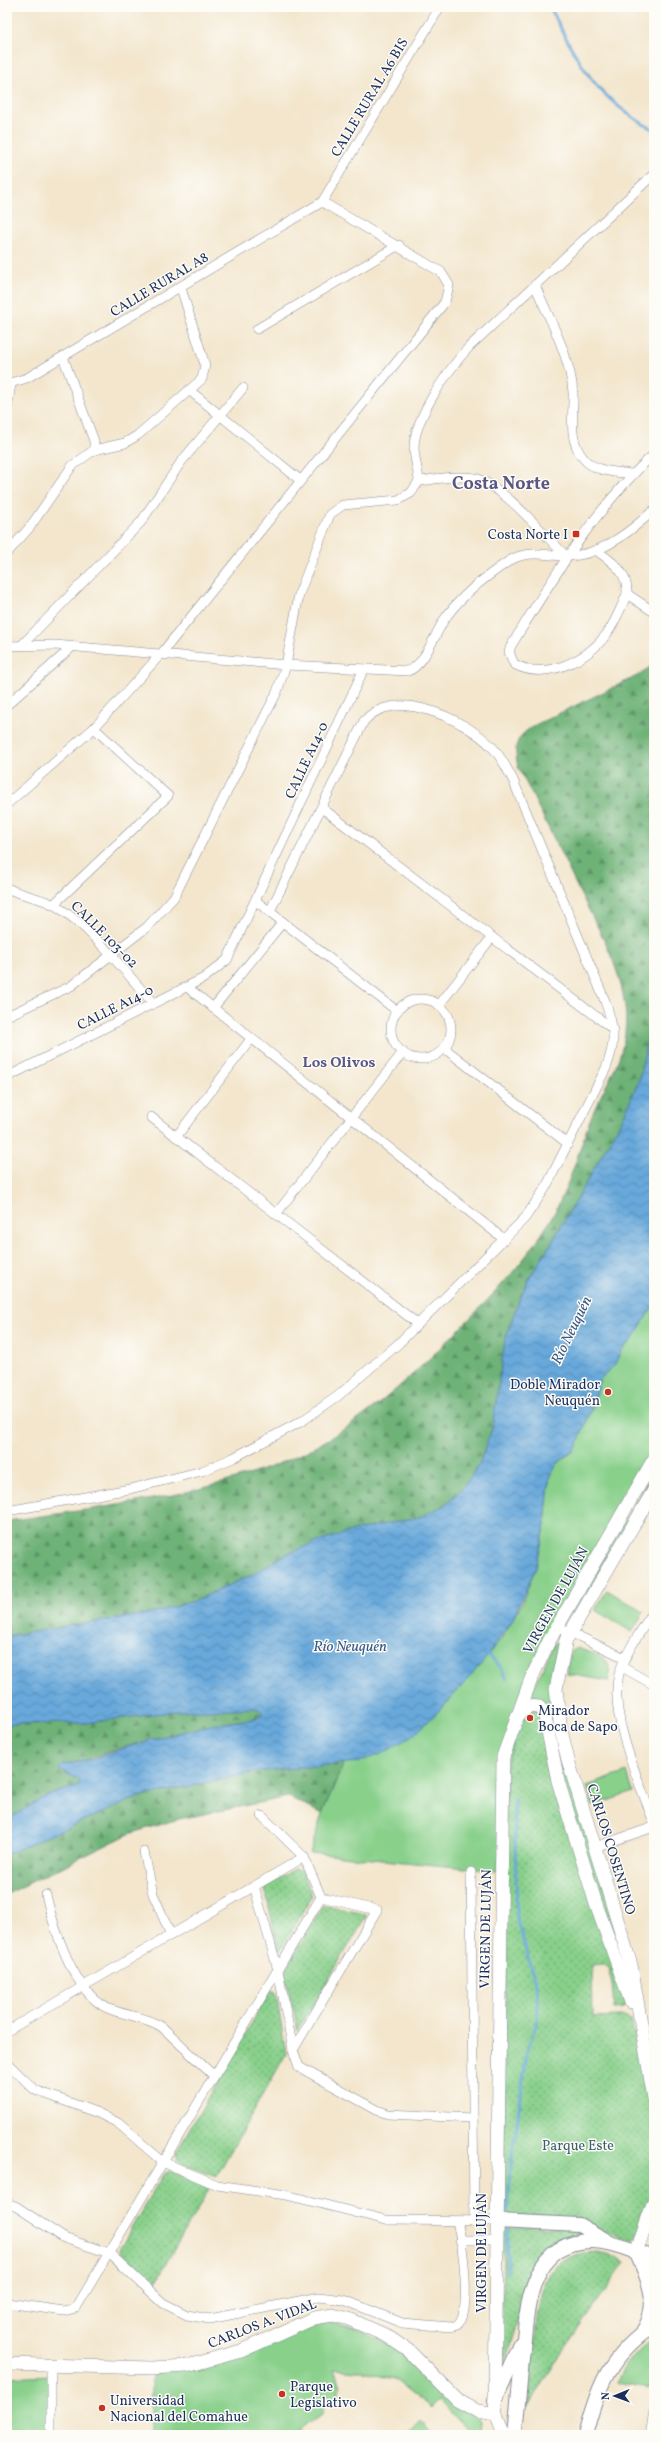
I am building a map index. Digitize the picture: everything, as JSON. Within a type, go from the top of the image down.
[{"type":"main road","points":[[497,2221],[579,2225],[611,2243],[654,2258]]},
{"type":"main road","points":[[515,2435],[531,2289],[540,2269],[547,2260],[572,2245],[592,2241],[611,2243]]},
{"type":"main road","points":[[636,2252],[648,2277],[652,2299],[649,2320],[638,2338]]},
{"type":"main road","points":[[585,2435],[595,2400],[605,2375],[615,2359],[654,2325]]},
{"type":"main road","points":[[495,2400],[525,2333]]},
{"type":"street","name":"CALLE RURAL A6 BIS","points":[[322,202],[440,7]]},
{"type":"street","points":[[7,1016],[58,994],[111,956],[161,912],[185,880],[269,708],[286,664],[299,594],[330,514],[343,505],[398,500],[411,493],[419,480],[414,454],[415,437],[441,381],[469,348],[654,174]]},
{"type":"street","points":[[7,804],[94,728],[161,654],[445,302],[449,285],[441,272],[399,245],[322,202]]},
{"type":"street","name":"CALLE RURAL A8","points":[[9,384],[27,378],[322,202]]},
{"type":"street","points":[[257,329],[399,245]]},
{"type":"street","points":[[535,285],[570,376],[574,438],[578,450],[584,460],[594,467],[632,474]]},
{"type":"street","points":[[7,553],[30,527],[72,466],[94,450],[125,442],[138,435],[202,379],[205,365],[180,288]]},
{"type":"street","points":[[63,357],[94,441],[94,450]]},
{"type":"street","points":[[7,410],[9,384]]},
{"type":"street","points":[[23,644],[141,522],[181,462],[243,388]]},
{"type":"street","points":[[189,390],[219,416],[300,480]]},
{"type":"street","points":[[596,550],[621,570],[625,579],[627,594],[606,635],[582,656],[563,665],[543,670],[527,669],[514,664],[509,652],[510,646],[567,557],[611,497],[632,474],[654,454]]},
{"type":"street","points":[[419,480],[474,478],[491,485],[567,557]]},
{"type":"street","points":[[7,646],[23,644],[286,664],[364,669],[413,670],[420,662],[445,620],[462,599],[516,556],[536,554],[567,557],[581,555],[596,550],[627,532],[654,510]]},
{"type":"street","points":[[627,594],[654,612]]},
{"type":"street","points":[[7,705],[72,647]]},
{"type":"street","name":"CALLE A14-0","points":[[7,1077],[187,987],[213,972],[227,960],[364,669]]},
{"type":"street","points":[[7,1511],[167,1480],[202,1471],[232,1458],[302,1421],[338,1396],[368,1371],[505,1240],[537,1203],[606,1068],[611,1055],[614,1030],[597,980],[513,780],[492,748],[482,738],[449,718],[427,710],[400,705],[380,708],[371,713],[364,721],[270,911]]},
{"type":"street","points":[[54,905],[168,796],[94,728]]},
{"type":"street","points":[[322,808],[614,1030]]},
{"type":"street","name":"CALLE 103-02","points":[[7,888],[54,905],[67,913],[111,956],[154,1004]]},
{"type":"street","points":[[256,900],[397,1011]]},
{"type":"street","points":[[213,1008],[283,922]]},
{"type":"street","points":[[439,1005],[492,937]]},
{"type":"street","points":[[187,987],[505,1240]]},
{"type":"street","points":[[422,999],[439,1005],[450,1021],[449,1040],[444,1048],[427,1058],[417,1058],[403,1052],[394,1040],[391,1030],[392,1020],[397,1011],[404,1004],[422,999]]},
{"type":"street","points":[[176,1136],[251,1039]]},
{"type":"street","points":[[444,1048],[567,1144]]},
{"type":"street","points":[[276,1214],[403,1052]]},
{"type":"street","points":[[150,1117],[418,1324]]},
{"type":"street","name":"VIRGEN DE LUJÁN","points":[[504,2435],[496,2414],[495,2400],[503,1764],[505,1751],[534,1671],[557,1626],[654,1459]]},
{"type":"street","name":"VIRGEN DE LUJÁN","points":[[570,1632],[654,1490]]},
{"type":"street","points":[[653,1819],[619,1717],[617,1688],[624,1663],[654,1610]]},
{"type":"street","points":[[557,1626],[624,1663],[654,1685]]},
{"type":"street","name":"CARLOS COSENTINO","points":[[570,1632],[564,1646],[559,1668],[556,1689],[557,1710],[566,1753],[631,1965],[643,2044],[654,2099]]},
{"type":"street","points":[[517,1717],[529,1706],[539,1707],[544,1712],[558,1781],[643,2044]]},
{"type":"street","points":[[262,1816],[304,1857],[321,1897]]},
{"type":"street","points":[[595,1847],[654,1827]]},
{"type":"street","points":[[144,1852],[152,1894],[171,1935]]},
{"type":"street","points":[[7,2031],[304,1857]]},
{"type":"street","points":[[471,1872],[474,2222]]},
{"type":"street","points":[[254,1886],[278,1970],[293,2050],[297,2063],[303,2071],[376,2110],[397,2116],[472,2118]]},
{"type":"street","points":[[46,1895],[55,1931],[83,1986],[105,2007],[154,2021],[214,2076]]},
{"type":"street","points":[[7,2302],[64,2311],[73,2310],[109,2253],[321,1897]]},
{"type":"street","points":[[293,2050],[377,1910],[321,1897]]},
{"type":"street","points":[[7,2063],[35,2090],[98,2113],[118,2124],[163,2162],[217,2185],[286,2195],[370,2217],[400,2221],[497,2221]]},
{"type":"street","points":[[636,2252],[654,2201]]},
{"type":"street","points":[[7,2203],[17,2207],[64,2238],[109,2253],[163,2303],[188,2315],[210,2319],[319,2297],[344,2300],[402,2323],[451,2327],[461,2322],[463,2314],[465,2276],[457,2221]]},
{"type":"street","points":[[460,2240],[498,2240]]},
{"type":"street","name":"CARLOS A. VIDAL","points":[[7,2364],[152,2368],[194,2365],[241,2351],[314,2318],[333,2315],[349,2319],[387,2336],[409,2351],[457,2400],[481,2412],[496,2414]]},
{"type":"street","points":[[50,2364],[51,2435]]},
{"type":"street","points":[[651,2434],[654,2411]]},
{"type":"green space","points":[[654,664],[654,1007],[639,1080],[622,1120],[552,1242],[528,1280],[516,1308],[505,1341],[492,1429],[479,1465],[461,1490],[443,1506],[420,1517],[352,1531],[312,1544],[284,1555],[252,1575],[194,1601],[153,1613],[7,1636],[7,1521],[160,1498],[235,1479],[271,1467],[307,1451],[329,1439],[370,1411],[408,1378],[445,1344],[498,1289],[541,1236],[561,1199],[592,1115],[619,1058],[626,1026],[622,991],[613,962],[601,933],[518,767],[516,746],[520,737],[530,728],[639,675]]},
{"type":"green space","points":[[654,1304],[654,1450],[540,1647],[497,1871],[310,1853],[322,1814],[344,1762],[359,1762],[444,1706],[502,1638],[522,1603],[536,1567],[544,1532],[550,1475],[558,1463],[573,1452],[592,1408],[601,1378],[614,1366],[622,1349],[632,1340]]},
{"type":"green space","points":[[654,1469],[654,1480],[573,1618],[569,1618]]},
{"type":"green space","points":[[607,1590],[644,1612],[632,1632],[595,1610]]},
{"type":"green space","points":[[555,1642],[558,1645],[551,1686],[629,1979],[528,1700]]},
{"type":"green space","points":[[578,1648],[598,1655],[606,1661],[609,1666],[609,1681],[567,1674],[571,1651]]},
{"type":"green space","points":[[257,1708],[262,1710],[262,1714],[253,1719],[173,1734],[64,1765],[65,1774],[77,1777],[80,1780],[79,1786],[46,1796],[7,1820],[7,1724],[85,1723],[178,1711]]},
{"type":"green space","name":"Parque Este","points":[[538,1711],[626,2005],[623,2008],[614,2009],[612,1983],[608,1968],[602,1964],[592,1965],[593,2017],[621,2016],[631,2020],[650,2102],[654,2146],[654,2186],[635,2239],[630,2242],[585,2224],[503,2215],[507,1764],[524,1713]]},
{"type":"green space","points":[[344,1762],[322,1814],[289,1797],[179,1819],[131,1833],[7,1894],[7,1854],[139,1797],[254,1772]]},
{"type":"green space","points":[[627,1772],[633,1792],[593,1806],[587,1786]]},
{"type":"green space","points":[[294,1869],[301,1870],[303,1872],[312,1896],[280,1951],[278,1949],[265,1888]]},
{"type":"green space","points":[[323,1905],[365,1914],[366,1917],[298,2030],[284,1972]]},
{"type":"green space","points":[[271,1990],[276,1992],[286,2054],[216,2177],[179,2163],[176,2153]]},
{"type":"green space","points":[[170,2171],[210,2187],[153,2286],[122,2257],[119,2249],[164,2173]]},
{"type":"green space","points":[[504,2227],[562,2227],[588,2233],[538,2261],[534,2267],[500,2378]]},
{"type":"green space","points":[[597,2252],[615,2256],[625,2263],[556,2360],[528,2408],[538,2308],[546,2280],[554,2269],[564,2260],[578,2254]]},
{"type":"green space","points":[[328,2322],[349,2326],[369,2333],[408,2358],[479,2418],[481,2423],[480,2435],[473,2435],[439,2401],[431,2409],[394,2379],[358,2371],[334,2369],[340,2386],[338,2396],[326,2401],[321,2414],[293,2435],[152,2435],[152,2368],[156,2373],[312,2324]]},
{"type":"green space","points":[[654,2338],[654,2374],[649,2388],[616,2382],[629,2360]]},
{"type":"green space","points":[[51,2375],[51,2435],[7,2435],[7,2377]]},
{"type":"green space","points":[[420,2420],[435,2435],[406,2435]]},
{"type":"water","name":"Río Neuquén","points":[[654,1007],[654,1304],[632,1340],[622,1349],[614,1366],[601,1378],[592,1408],[576,1448],[558,1463],[550,1475],[544,1532],[536,1567],[512,1621],[483,1662],[444,1706],[416,1733],[382,1754],[359,1762],[254,1772],[139,1797],[7,1854],[7,1820],[46,1796],[79,1786],[80,1780],[59,1770],[64,1765],[89,1760],[150,1740],[211,1725],[253,1719],[261,1716],[262,1712],[257,1708],[178,1711],[85,1723],[7,1724],[7,1636],[153,1613],[194,1601],[252,1575],[284,1555],[312,1544],[352,1531],[420,1517],[443,1506],[461,1490],[479,1465],[492,1429],[505,1341],[516,1308],[528,1280],[552,1242],[622,1120],[639,1080]]},
{"type":"waterway","points":[[550,7],[570,46],[591,78],[617,105],[634,118],[654,130]]},
{"type":"waterway","points":[[486,1652],[501,1667],[506,1679]]},
{"type":"waterway","points":[[508,2211],[510,2175],[527,2051],[537,2021],[538,2005],[536,1987],[517,1919],[514,1799]]},
{"type":"waterway","points":[[507,2272],[508,2228]]},
{"type":"place","name":"Costa Norte I","points":[[576,534]]},
{"type":"place","name":"Doble Mirador Neuquén","points":[[608,1392]]},
{"type":"place","name":"Mirador Boca de Sapo","points":[[530,1718]]},
{"type":"place","name":"Parque Legislativo","points":[[282,2394]]},
{"type":"place","name":"Universidad Nacional del Comahue","points":[[102,2408]]},
{"type":"district","name":"Costa Norte","points":[[501,483]]},
{"type":"district","name":"Los Olivos","points":[[339,1062]]}]
